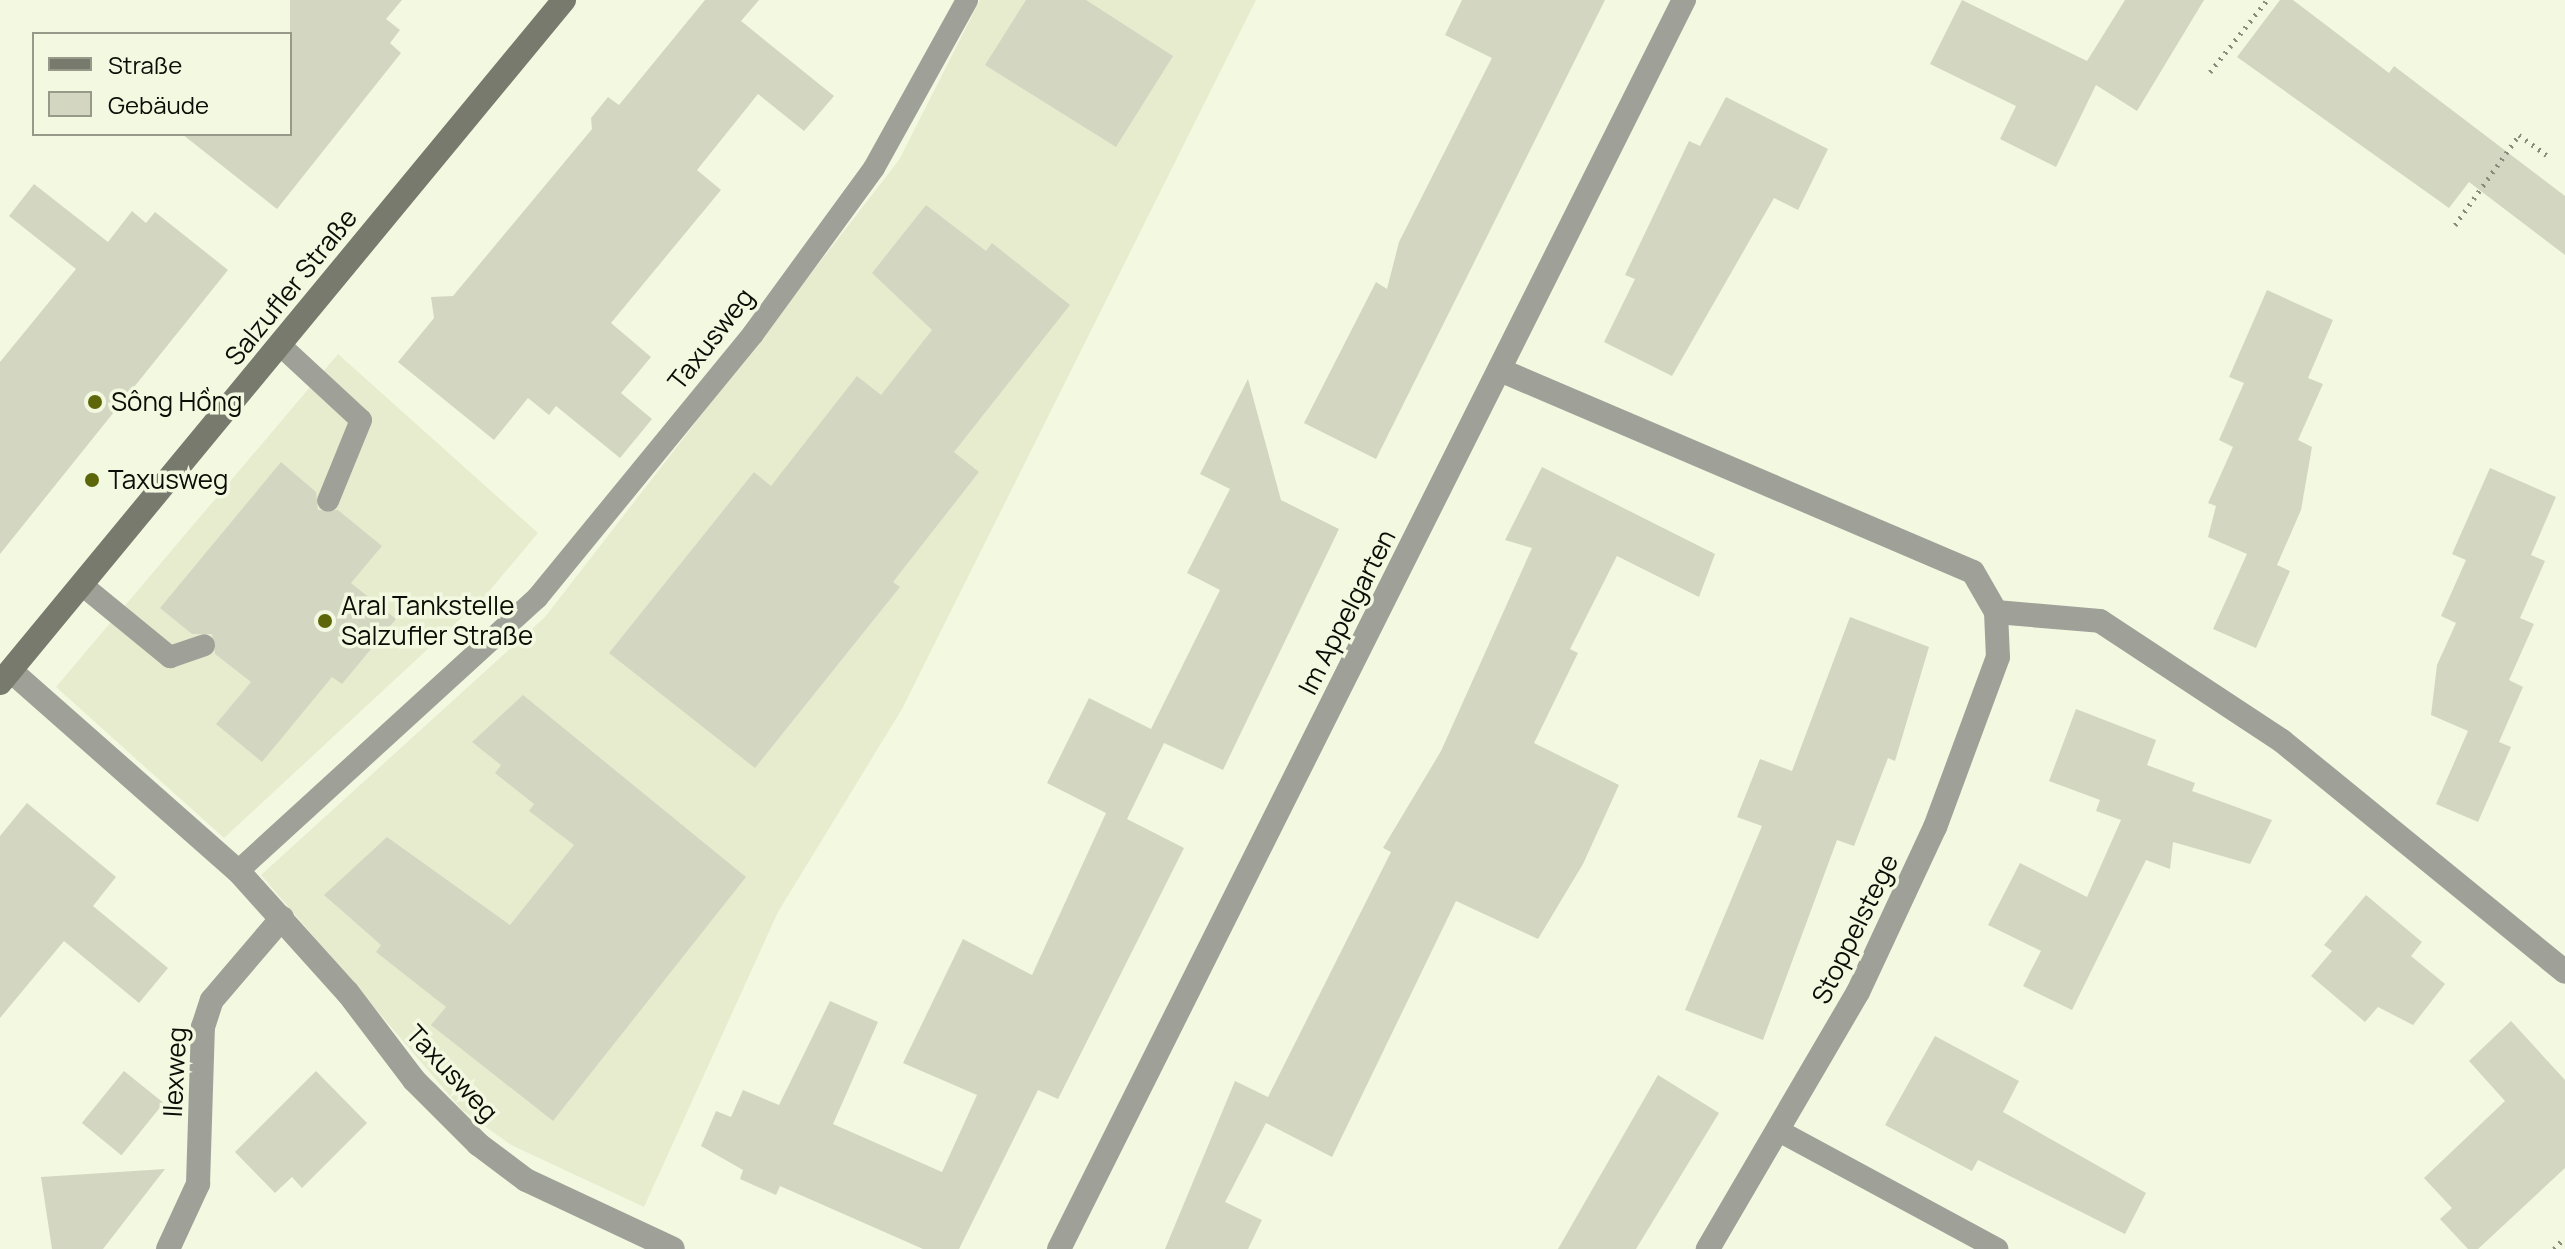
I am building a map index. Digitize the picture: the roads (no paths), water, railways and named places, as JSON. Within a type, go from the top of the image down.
[{"type":"main road","name":"Salzufler Straße","points":[[5,677],[564,0]]},
{"type":"street","name":"Im Appelgarten","points":[[1059,1249],[1684,0]]},
{"type":"street","name":"Stoppelstege","points":[[1500,370],[1973,572],[1996,612],[1998,657],[1935,827],[1781,1132],[1708,1249]]},
{"type":"street","points":[[1996,612],[2100,621],[2282,741],[2565,972]]},
{"type":"street","name":"Taxusweg","points":[[5,677],[238,871],[282,918],[414,1080],[478,1144],[526,1180],[673,1249]]},
{"type":"street","name":"Ilexweg","points":[[168,1249],[198,1184],[203,1027],[212,1000],[282,918]]},
{"type":"lane","name":"Taxusweg","points":[[238,871],[537,598],[753,334],[874,168],[967,0]]},
{"type":"lane","points":[[280,345],[361,420],[328,501]]},
{"type":"lane","points":[[82,585],[170,657],[204,645]]},
{"type":"lane","points":[[1781,1132],[1997,1249]]},
{"type":"place","name":"Sông Hồng","points":[[95,402]]},
{"type":"place","name":"Taxusweg","points":[[92,480]]},
{"type":"place","name":"Aral Tankstelle Salzufler Straße","points":[[325,621]]}]
